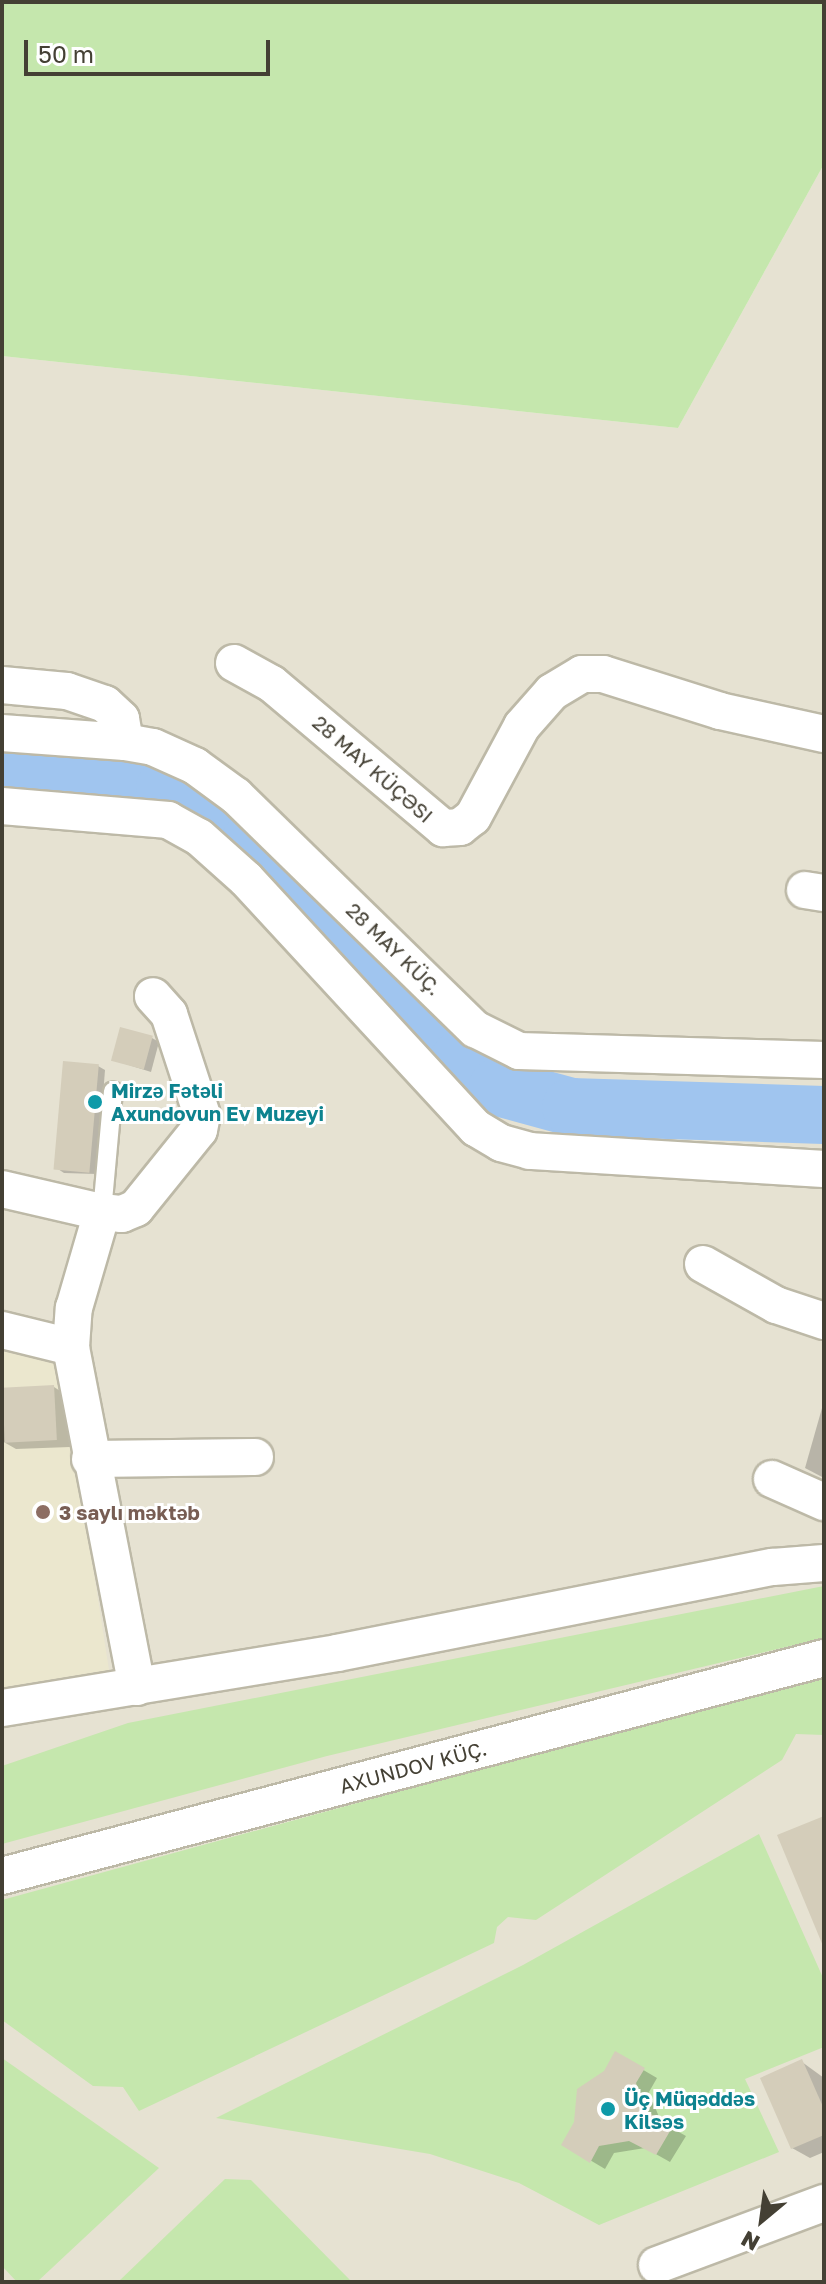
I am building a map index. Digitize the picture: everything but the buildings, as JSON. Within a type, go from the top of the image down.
[{"type":"street","name":"28 MAY KÜÇƏSI","points":[[234,663],[272,684],[443,828],[460,827],[473,817],[522,726],[552,692],[582,674],[603,674],[720,711],[824,734]]},
{"type":"street","points":[[2,685],[67,691],[105,704],[121,719],[125,742]]},
{"type":"street","name":"28 MAY KÜÇ.","points":[[2,733],[125,742],[153,747],[195,766],[236,796],[475,1029],[519,1051],[824,1060]]},
{"type":"street","points":[[2,806],[168,820],[199,837],[246,879],[476,1128],[501,1143],[530,1151],[824,1169]]},
{"type":"street","points":[[2,1189],[122,1214],[136,1208],[199,1130],[202,1115],[169,1014],[153,996]]},
{"type":"street","points":[[102,1212],[74,1308],[71,1347],[90,1459],[137,1687]]},
{"type":"street","points":[[703,1264],[776,1305],[824,1321]]},
{"type":"street","points":[[2,1330],[71,1347]]},
{"type":"street","points":[[90,1459],[255,1457]]},
{"type":"street","points":[[772,1479],[824,1502]]},
{"type":"street","points":[[2,1708],[337,1653],[773,1567],[824,1563]]},
{"type":"street","name":"AXUNDOV KÜÇ.","points":[[2,1876],[824,1658]]},
{"type":"street","points":[[657,2265],[824,2203]]},
{"type":"lane","points":[[102,1212],[113,1091]]},
{"type":"shaded area","points":[[824,164],[824,2282],[2,2282],[2,356],[678,428]]},
{"type":"shaded area","name":"3 saylı məktəb","points":[[2,1342],[60,1355],[109,1670],[2,1692]]},
{"type":"green space","points":[[2,2],[824,2],[824,164],[678,428],[2,356]]},
{"type":"green space","points":[[824,1586],[824,1638],[327,1756],[2,1844],[2,1766],[128,1723]]},
{"type":"green space","points":[[811,1679],[824,1679],[824,1735],[796,1734],[782,1760],[536,1920],[508,1917],[497,1927],[494,1943],[139,2111],[123,2087],[93,2086],[2,2020],[2,1900]]},
{"type":"green space","points":[[759,1834],[824,1980],[824,2047],[745,2079],[779,2152],[599,2225],[519,2183],[430,2154],[216,2118],[523,1965]]},
{"type":"green space","points":[[2,2058],[159,2168],[37,2282],[17,2282],[2,2266]]},
{"type":"green space","points":[[225,2179],[251,2180],[352,2282],[118,2282]]},
{"type":"waterway","points":[[2,762],[165,788],[250,842],[459,1060],[498,1087],[571,1107],[824,1115]]},
{"type":"place","name":"Mirzə Fətəli Axundovun Ev Muzeyi","points":[[95,1102]]},
{"type":"place","name":"3 saylı məktəb","points":[[43,1512]]},
{"type":"place","name":"Üç Müqəddəs Kilsəs","points":[[608,2109]]}]
